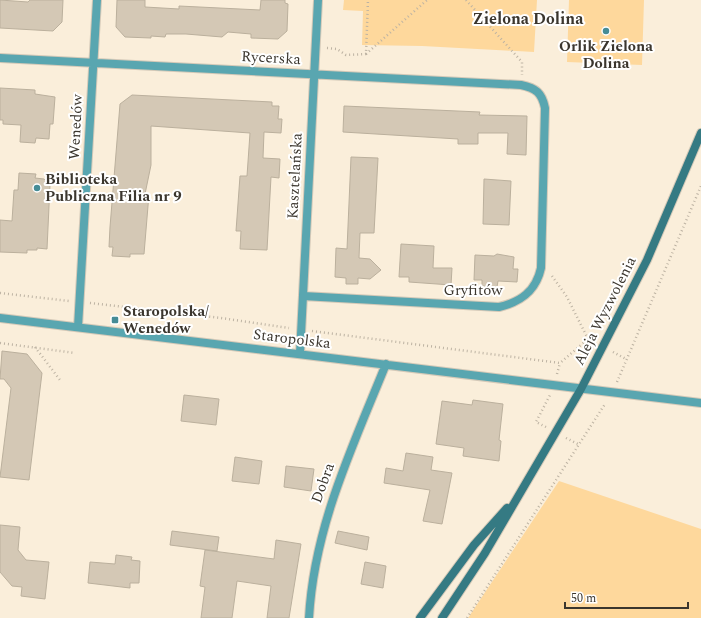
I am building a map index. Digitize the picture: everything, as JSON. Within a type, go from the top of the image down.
[{"type":"street","name":"Wenedów","points":[[78,327],[97,0]]},
{"type":"street","name":"Kasztelańska","points":[[300,354],[318,0]]},
{"type":"street","name":"Rycerska","points":[[0,58],[521,85],[532,87],[538,91]]},
{"type":"street","name":"Gryfitów","points":[[303,296],[499,307],[514,302],[528,294],[536,284],[542,262],[546,108],[538,91]]},
{"type":"street","name":"Aleja Wyzwolenia","points":[[442,618],[485,553],[581,389],[647,260],[701,133]]},
{"type":"street","name":"Staropolska","points":[[0,318],[554,384],[581,389]]},
{"type":"street","name":"Dobra","points":[[309,618],[310,594],[326,515],[337,484],[386,364]]},
{"type":"street","points":[[581,389],[701,403]]},
{"type":"street","name":"Aleja Wyzwolenia","points":[[420,618],[474,545],[519,494]]},
{"type":"path","points":[[366,54],[368,0]]},
{"type":"path","points":[[316,48],[337,49],[346,55],[366,54],[427,0]]},
{"type":"path","points":[[466,0],[522,62],[521,85]]},
{"type":"path","points":[[467,618],[612,393],[701,186]]},
{"type":"path","points":[[542,262],[567,298],[588,339],[626,359]]},
{"type":"path","points":[[0,293],[221,318],[302,330],[560,363],[588,339]]},
{"type":"path","points":[[0,343],[75,354]]},
{"type":"path","points":[[35,347],[60,380]]},
{"type":"shaded area","points":[[344,0],[537,0],[534,52],[422,46],[362,45],[363,11],[343,10]]},
{"type":"shaded area","name":"Orlik Zielona Dolina","points":[[569,0],[644,0],[642,65],[567,62]]},
{"type":"shaded area","points":[[559,481],[701,529],[701,618],[468,618]]},
{"type":"building","points":[[0,0],[28,2],[30,0],[63,0],[62,22],[53,31],[0,28]]},
{"type":"building","points":[[117,0],[145,0],[145,7],[179,9],[179,6],[260,10],[261,0],[285,0],[285,3],[288,4],[287,31],[278,39],[251,38],[251,34],[228,32],[222,37],[166,34],[165,37],[125,37],[116,27]]},
{"type":"building","points":[[0,88],[35,90],[35,94],[55,97],[53,124],[50,124],[49,139],[36,138],[35,143],[20,142],[21,125],[3,124],[3,120],[0,120]]},
{"type":"building","points":[[132,95],[272,102],[272,106],[279,106],[278,119],[282,119],[281,133],[264,132],[263,158],[280,159],[279,178],[271,177],[267,250],[240,249],[241,231],[236,231],[240,176],[247,176],[250,133],[151,126],[151,165],[145,194],[149,194],[144,254],[130,254],[130,257],[112,256],[113,247],[109,247],[110,227],[120,104]]},
{"type":"building","points":[[344,106],[480,112],[479,115],[527,116],[526,155],[507,154],[508,133],[478,133],[478,144],[458,144],[458,139],[343,132]]},
{"type":"building","points":[[351,157],[378,158],[374,233],[360,233],[359,258],[370,259],[381,270],[370,279],[358,278],[358,284],[346,284],[346,278],[335,277],[336,248],[347,249]]},
{"type":"building","points":[[19,173],[36,174],[35,178],[44,179],[50,185],[47,249],[37,248],[37,250],[27,250],[27,253],[0,252],[0,220],[12,221],[14,190],[18,190]]},
{"type":"building","points":[[484,179],[511,181],[509,225],[483,224]]},
{"type":"building","points":[[401,244],[434,246],[433,268],[452,268],[451,285],[409,282],[409,277],[399,277]]},
{"type":"building","points":[[497,254],[514,257],[513,269],[518,269],[517,282],[498,281],[497,287],[482,286],[482,280],[474,280],[475,255],[494,256]]},
{"type":"building","points":[[2,351],[27,354],[42,373],[29,480],[0,477],[11,388],[4,379],[0,379]]},
{"type":"building","points":[[184,395],[219,399],[216,425],[181,421]]},
{"type":"building","points":[[473,400],[503,404],[499,440],[501,441],[499,461],[463,456],[464,448],[436,444],[442,401],[472,405]]},
{"type":"building","points":[[406,453],[433,457],[431,470],[452,473],[442,524],[423,521],[430,490],[384,483],[386,468],[403,471]]},
{"type":"building","points":[[235,457],[262,461],[259,484],[232,481]]},
{"type":"building","points":[[286,466],[314,469],[311,491],[284,487]]},
{"type":"building","points":[[0,525],[20,527],[18,550],[26,560],[49,562],[45,599],[21,596],[22,587],[12,586],[0,572]]},
{"type":"building","points":[[172,531],[219,537],[217,551],[170,545]]},
{"type":"building","points":[[338,531],[369,537],[367,550],[335,543]]},
{"type":"building","points":[[276,540],[301,544],[289,618],[267,618],[271,586],[237,581],[232,618],[201,618],[205,587],[200,586],[205,550],[274,559]]},
{"type":"building","points":[[116,555],[132,557],[131,560],[140,561],[139,583],[130,583],[130,588],[88,583],[90,562],[115,564]]},
{"type":"building","points":[[365,562],[386,566],[383,588],[361,584]]},
{"type":"place","name":"Orlik Zielona Dolina","points":[[606,31]]},
{"type":"place","name":"Biblioteka Publiczna Filia nr 9","points":[[37,188]]},
{"type":"place","name":"Staropolska/ Wenedów","points":[[115,320]]},
{"type":"district","name":"Zielona Dolina","points":[[528,19]]}]
